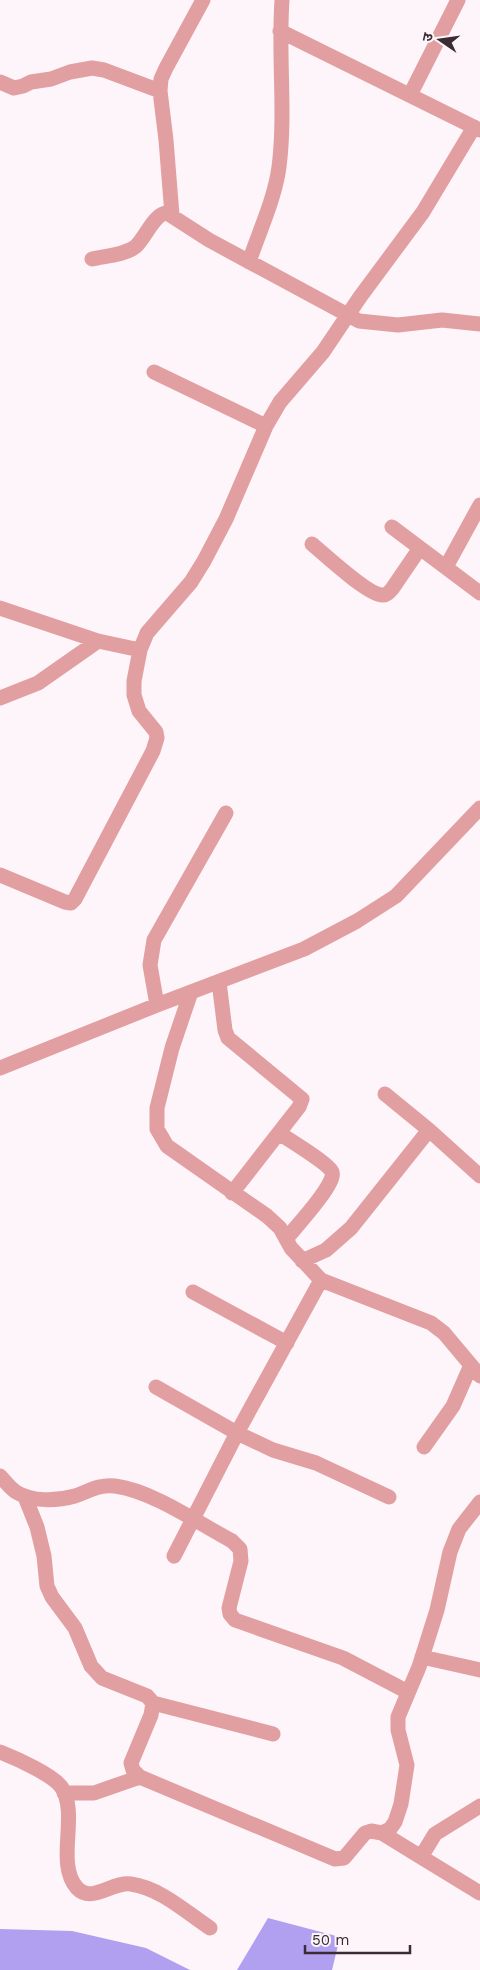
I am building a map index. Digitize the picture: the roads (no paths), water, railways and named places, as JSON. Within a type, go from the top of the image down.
[{"type":"street","points":[[172,215],[160,91],[161,79],[202,0]]},
{"type":"street","points":[[249,262],[279,169],[282,104],[280,31],[282,0]]},
{"type":"street","points":[[410,96],[458,0]]},
{"type":"street","points":[[0,875],[65,902],[71,903],[75,899],[153,751],[157,738],[156,732],[139,711],[134,695],[134,681],[140,650],[147,633],[191,582],[204,561],[226,520],[266,426],[280,402],[323,352],[423,212],[477,129],[280,31]]},
{"type":"street","points":[[0,82],[14,88],[31,82],[51,79],[70,72],[92,68],[104,70],[160,91]]},
{"type":"street","points":[[92,258],[120,253],[134,247],[159,215],[167,213],[209,240],[360,321],[398,325],[442,320],[480,324]]},
{"type":"street","points":[[154,372],[266,426]]},
{"type":"street","points":[[446,567],[480,506]]},
{"type":"street","points":[[392,527],[480,594]]},
{"type":"street","points":[[312,544],[346,573],[372,592],[381,596],[387,594],[392,589],[420,548]]},
{"type":"street","points":[[0,608],[98,640],[140,650]]},
{"type":"street","points":[[0,698],[38,683],[98,640]]},
{"type":"street","points":[[0,1068],[157,1004],[304,949],[357,921],[396,896],[480,808]]},
{"type":"street","points":[[157,1004],[150,965],[154,940],[226,813]]},
{"type":"street","points":[[218,982],[225,1030],[228,1038],[302,1099],[299,1107],[232,1193]]},
{"type":"street","points":[[191,992],[172,1048],[157,1108],[157,1129],[168,1146],[267,1216],[280,1228],[302,1261],[321,1280],[430,1323],[444,1333],[476,1370],[424,1447]]},
{"type":"street","points":[[385,1094],[480,1176]]},
{"type":"street","points":[[302,1261],[326,1250],[350,1228],[429,1130]]},
{"type":"street","points":[[279,1133],[325,1164],[332,1172],[333,1178],[326,1190],[286,1238]]},
{"type":"street","points":[[174,1556],[237,1433],[321,1280]]},
{"type":"street","points":[[193,1292],[286,1342]]},
{"type":"street","points":[[156,1387],[237,1433],[273,1450],[316,1463],[390,1498]]},
{"type":"street","points":[[0,1476],[14,1491],[25,1497],[48,1500],[74,1496],[98,1486],[114,1486],[134,1490],[169,1506],[232,1541],[240,1549],[241,1561],[229,1608],[230,1614],[235,1620],[343,1658],[408,1692]]},
{"type":"street","points":[[25,1497],[37,1527],[44,1556],[47,1586],[52,1597],[75,1628],[91,1666],[102,1678],[147,1696],[153,1703],[273,1734]]},
{"type":"street","points":[[153,1703],[151,1715],[131,1764],[133,1770],[140,1777],[335,1859],[344,1858],[365,1833],[371,1831],[382,1832],[390,1829],[395,1822],[401,1804],[407,1765],[398,1730],[398,1718],[422,1657],[437,1610],[450,1552],[459,1529],[480,1502]]},
{"type":"street","points":[[422,1657],[480,1670]]},
{"type":"street","points":[[0,1752],[49,1776],[62,1787],[68,1807],[68,1869],[71,1880],[78,1890],[88,1893],[99,1893],[116,1885],[129,1883],[145,1887],[158,1893],[210,1928]]},
{"type":"street","points":[[64,1793],[94,1793],[140,1777]]},
{"type":"street","points":[[421,1857],[435,1834],[480,1806]]},
{"type":"street","points":[[382,1832],[480,1893]]}]
